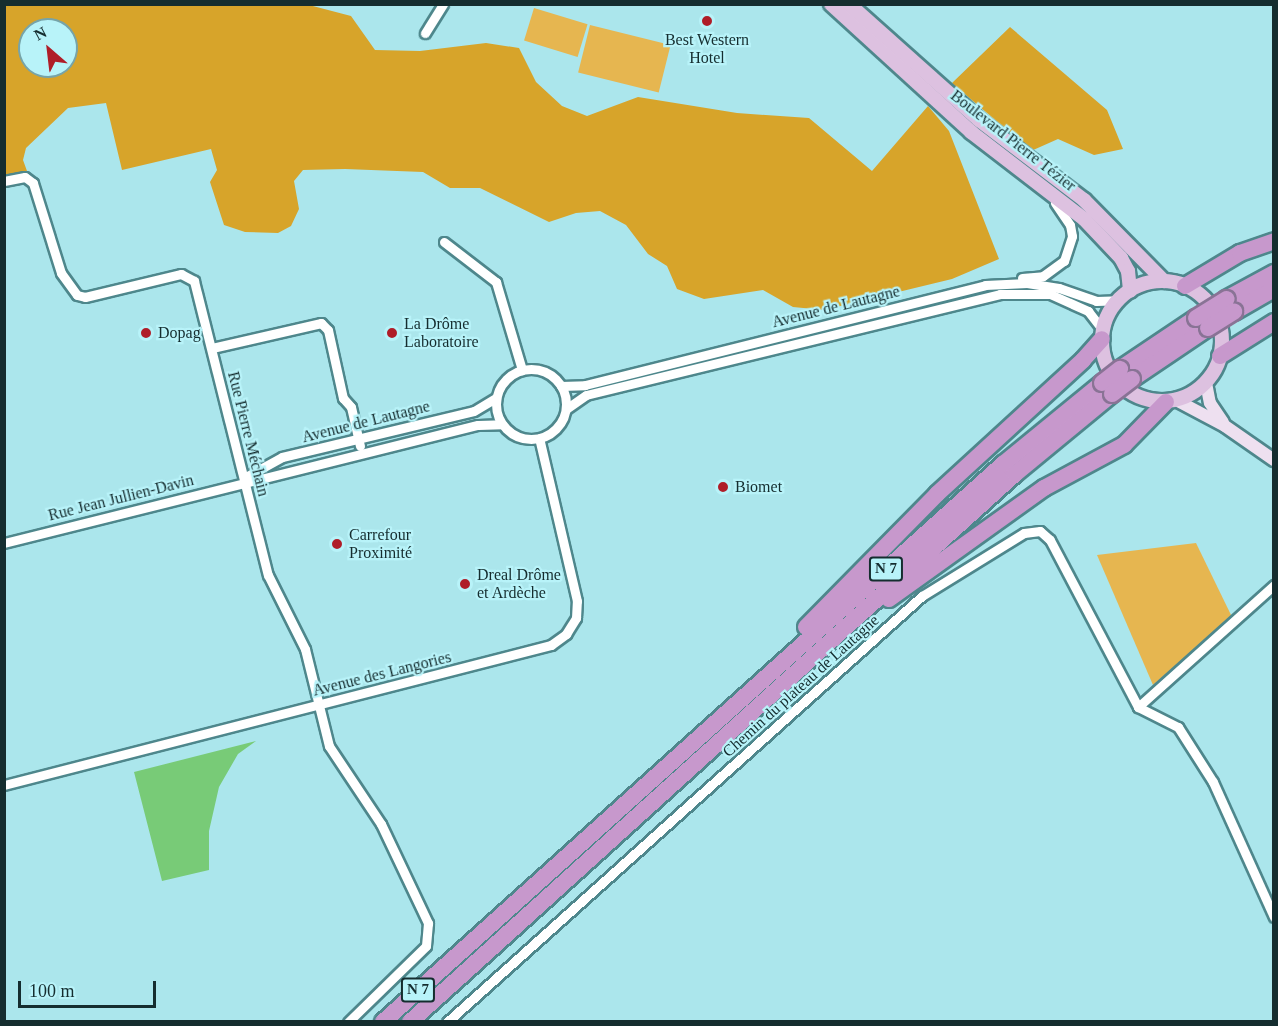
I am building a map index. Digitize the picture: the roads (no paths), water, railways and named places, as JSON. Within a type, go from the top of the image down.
[{"type":"highway","points":[[1185,286],[1240,253],[1274,242]]},
{"type":"highway","name":"N 7","points":[[383,1022],[1003,464],[1126,374],[1230,306],[1274,273]]},
{"type":"highway","name":"N 7","points":[[1230,306],[1274,289]]},
{"type":"highway","points":[[1220,356],[1274,322]]},
{"type":"highway","points":[[674,760],[937,494],[1083,360],[1102,334]]},
{"type":"highway","name":"N 7","points":[[410,1022],[789,676],[1024,466],[1107,388]]},
{"type":"highway","points":[[789,676],[1044,488],[1113,453],[1167,401]]},
{"type":"main road","name":"Boulevard Pierre Tézier","points":[[831,4],[971,132],[1099,233],[1125,266],[1124,295]]},
{"type":"main road","name":"Boulevard Pierre Tézier","points":[[849,4],[979,120],[1084,200],[1164,281]]},
{"type":"main road","points":[[1167,401],[1206,383],[1220,356],[1222,337],[1213,310],[1185,286],[1164,281],[1124,295],[1102,334],[1105,362],[1117,381],[1133,394],[1167,401],[1225,426],[1274,460]]},
{"type":"main road","points":[[1206,383],[1210,403],[1225,426]]},
{"type":"street","points":[[427,4],[436,13]]},
{"type":"street","points":[[425,33],[443,4]]},
{"type":"street","points":[[985,285],[1005,278],[1043,276],[1064,261],[1069,249],[1072,236],[1065,214],[1015,167]]},
{"type":"street","name":"Rue Pierre Méchain","points":[[4,181],[25,177],[33,183],[61,273],[77,295],[85,297],[186,275],[196,287],[268,575],[305,649],[319,706]]},
{"type":"street","points":[[444,242],[496,282],[522,370]]},
{"type":"street","name":"Avenue de Lautagne","points":[[561,386],[585,385],[985,285],[1027,283],[1059,288],[1096,301],[1124,295]]},
{"type":"street","name":"Avenue de Lautagne","points":[[566,409],[586,395],[1000,294],[1050,294],[1088,310],[1102,334]]},
{"type":"street","points":[[212,348],[321,323],[328,330],[343,398],[351,407],[361,454]]},
{"type":"street","points":[[522,370],[544,371],[561,386],[566,409],[557,428],[539,438],[523,438],[502,424],[496,398],[502,383],[522,370]]},
{"type":"street","name":"Avenue de Lautagne","points":[[244,480],[282,458],[474,411],[496,398]]},
{"type":"street","name":"Avenue de Lautagne","points":[[244,480],[477,425],[502,424]]},
{"type":"street","name":"Avenue des Langories","points":[[4,785],[532,652],[566,634],[576,618],[576,593],[539,438]]},
{"type":"street","name":"Rue Jean Jullien-Davin","points":[[4,543],[244,480]]},
{"type":"street","name":"Chemin du plateau de Lautagne","points":[[447,1022],[922,596],[1024,533],[1040,531],[1050,540],[1138,707]]},
{"type":"street","points":[[1274,585],[1138,707],[1178,728],[1201,764],[1274,917]]},
{"type":"street","points":[[319,706],[329,746],[396,851],[429,934],[419,954],[348,1022]]},
{"type":"place","name":"Best Western Hotel","points":[[707,21]]},
{"type":"place","name":"Dopag","points":[[146,333]]},
{"type":"place","name":"La Drôme Laboratoire","points":[[392,333]]},
{"type":"place","name":"Biomet","points":[[723,487]]},
{"type":"place","name":"Carrefour Proximité","points":[[337,544]]},
{"type":"place","name":"Dreal Drôme et Ardèche","points":[[465,584]]}]
